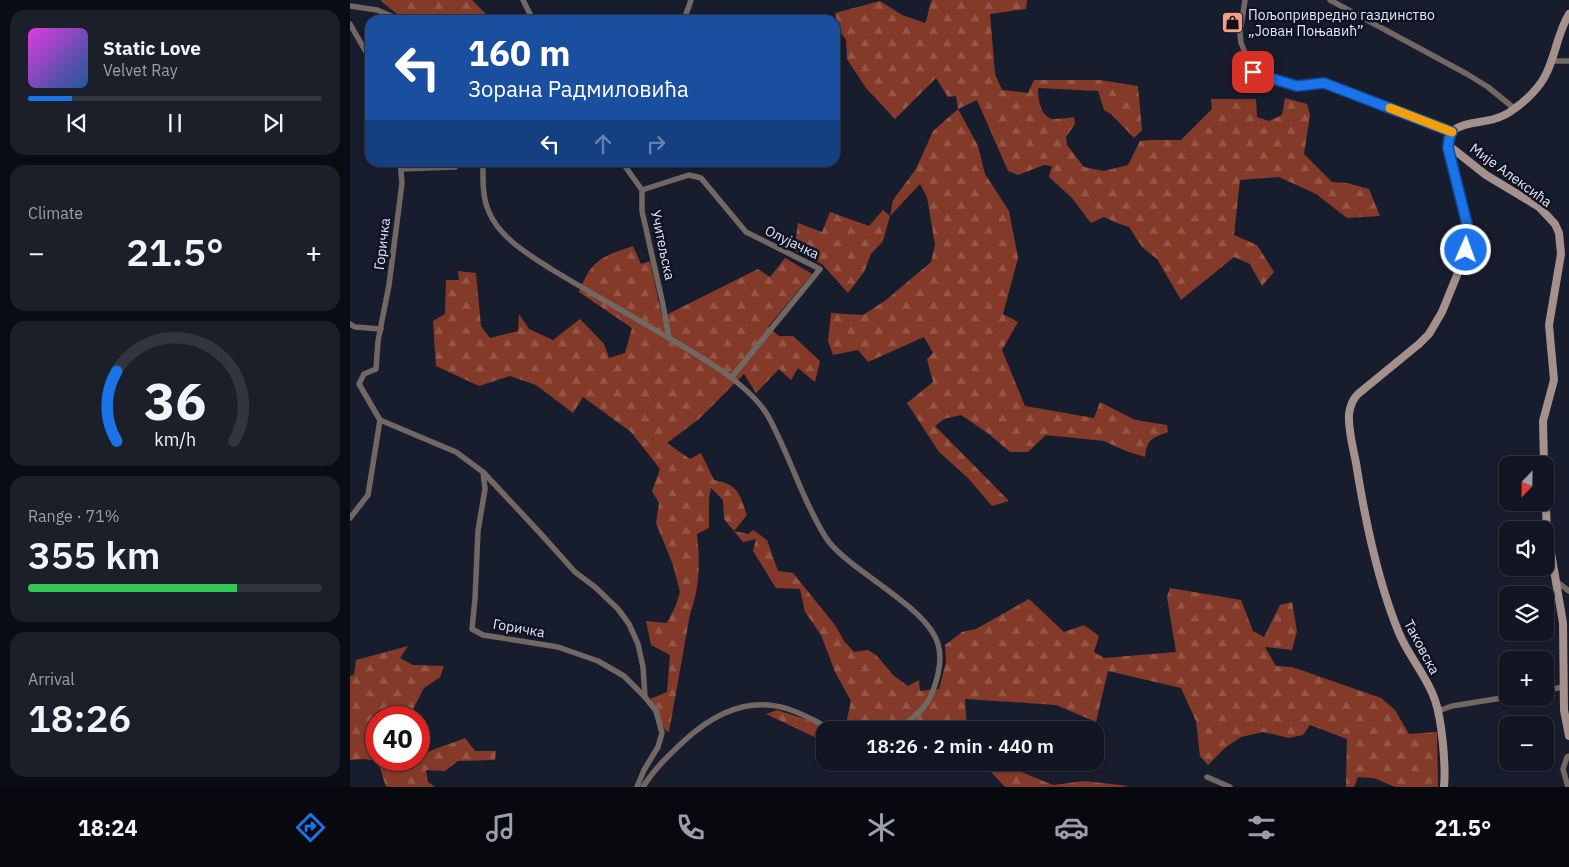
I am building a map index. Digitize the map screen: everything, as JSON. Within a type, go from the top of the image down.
[{"type":"street","points":[[523,0],[530,15]]},
{"type":"street","points":[[686,15],[691,0]]},
{"type":"street","points":[[1245,0],[1240,33],[1241,44],[1255,73],[1297,86],[1324,83],[1452,132]]},
{"type":"street","points":[[1330,0],[1467,74],[1515,108]]},
{"type":"street","points":[[350,6],[377,10],[388,15]]},
{"type":"street","points":[[1448,145],[1452,132],[1460,126],[1497,118],[1515,108],[1540,83],[1547,71],[1561,30],[1569,14]]},
{"type":"street","points":[[350,24],[365,50]]},
{"type":"street","points":[[1551,61],[1569,61]]},
{"type":"street","name":"Мије Алексића","points":[[1448,145],[1486,175],[1538,207],[1555,224],[1559,233],[1561,254],[1549,325],[1554,380],[1543,421],[1544,456]]},
{"type":"street","name":"Таковска","points":[[1444,787],[1438,711],[1432,693],[1408,654],[1396,626],[1377,565],[1360,490],[1349,415],[1352,402],[1358,394],[1419,344],[1431,331],[1442,312],[1467,247],[1467,224],[1448,145]]},
{"type":"street","name":"Горичка","points":[[401,167],[402,183],[376,369],[364,374],[360,384],[380,420],[456,452],[483,472],[575,572],[612,604],[629,624],[638,644],[643,667],[645,697]]},
{"type":"street","points":[[482,167],[485,197],[489,212],[502,232],[514,244],[550,269],[701,357],[731,378],[760,405],[768,416],[814,515],[830,542],[840,553],[925,622],[938,644],[940,655],[939,669],[930,700],[921,712],[909,721]]},
{"type":"street","points":[[627,167],[642,190]]},
{"type":"street","name":"Олујачка","points":[[642,190],[689,175],[701,178],[746,232],[820,269],[731,378]]},
{"type":"street","name":"Учитељска","points":[[642,190],[642,211],[669,338]]},
{"type":"street","points":[[350,324],[355,327],[381,329]]},
{"type":"street","points":[[350,518],[368,495],[380,420]]},
{"type":"street","name":"Горичка","points":[[483,472],[485,489],[478,531],[472,629],[484,635],[558,648],[598,661],[624,676],[645,697],[656,712],[662,733],[658,747],[644,770],[637,787]]},
{"type":"street","points":[[1546,511],[1547,529],[1563,623],[1564,710],[1569,736]]},
{"type":"street","points":[[1556,581],[1569,591]]},
{"type":"street","points":[[1563,586],[1569,582]]},
{"type":"street","points":[[1554,689],[1564,687]]},
{"type":"street","points":[[1438,711],[1452,706],[1499,698]]},
{"type":"street","points":[[643,787],[668,757],[695,731],[726,712],[741,707],[772,705],[787,709],[816,722]]},
{"type":"street","points":[[1568,787],[1563,769],[1569,756]]},
{"type":"street","points":[[1207,777],[1230,787]]},
{"type":"green space","points":[[380,0],[472,0],[487,15],[398,15]]},
{"type":"green space","points":[[932,0],[1027,0],[1026,9],[990,14],[995,74],[1002,90],[1028,93],[1034,80],[1100,80],[1138,86],[1142,130],[1134,138],[1112,115],[1104,110],[1098,91],[1038,88],[1041,106],[1045,115],[1053,119],[1074,117],[1075,124],[1066,137],[1067,145],[1084,167],[1104,171],[1128,165],[1140,141],[1181,140],[1212,109],[1211,99],[1256,99],[1257,117],[1269,121],[1282,115],[1285,98],[1307,104],[1310,115],[1304,154],[1332,182],[1347,183],[1369,189],[1380,216],[1347,218],[1316,194],[1279,177],[1240,180],[1234,235],[1257,245],[1274,272],[1262,286],[1250,264],[1234,257],[1181,300],[1157,259],[1142,247],[1129,227],[1104,217],[1091,223],[1072,198],[1049,177],[1052,166],[1044,165],[1018,175],[1008,171],[977,100],[958,109],[956,96],[948,97],[936,78],[895,119],[866,88],[847,59],[846,40],[840,31],[840,15],[835,15],[835,13],[880,1],[902,15],[925,23]]},
{"type":"green space","points":[[958,109],[978,146],[985,174],[1009,211],[1018,258],[1003,314],[1018,322],[1002,350],[1025,406],[1094,418],[1100,402],[1135,420],[1167,425],[1168,432],[1151,440],[1147,446],[1145,457],[1104,441],[1046,435],[1028,452],[1010,452],[989,434],[961,415],[944,419],[935,426],[1009,501],[992,506],[968,478],[939,452],[907,403],[933,382],[927,359],[933,353],[924,337],[868,362],[858,350],[833,355],[828,341],[831,313],[863,315],[886,300],[931,262],[935,245],[927,197],[920,184],[890,216],[893,200],[916,169],[933,131]]},
{"type":"green space","points":[[883,210],[890,216],[883,241],[871,254],[864,272],[848,293],[822,264],[794,251],[798,223],[822,232],[830,212],[869,226]]},
{"type":"green space","points":[[633,246],[641,264],[650,261],[662,317],[758,269],[770,277],[785,258],[812,274],[768,327],[779,336],[793,336],[820,361],[815,382],[798,368],[791,380],[779,369],[756,393],[744,374],[699,419],[667,443],[690,459],[701,453],[714,480],[729,484],[737,491],[747,515],[734,531],[748,534],[753,530],[767,540],[778,571],[793,573],[854,652],[868,650],[876,655],[894,676],[908,686],[919,680],[920,691],[939,689],[946,662],[945,645],[962,632],[976,629],[1029,599],[1064,632],[1084,625],[1099,636],[1094,652],[1104,658],[1176,652],[1167,597],[1170,588],[1241,600],[1253,631],[1264,637],[1280,605],[1292,602],[1297,631],[1292,650],[1265,647],[1276,666],[1292,667],[1381,698],[1395,710],[1409,734],[1437,732],[1438,787],[1395,787],[1374,778],[1358,777],[1354,787],[1346,787],[1347,739],[1310,725],[1303,735],[1289,738],[1263,732],[1241,737],[1226,747],[1208,765],[1200,756],[1196,721],[1181,688],[1108,671],[1096,721],[1056,705],[965,699],[966,721],[847,721],[851,701],[835,672],[821,635],[805,612],[800,589],[776,588],[753,551],[756,539],[743,542],[724,519],[723,500],[711,488],[709,528],[697,534],[699,564],[696,594],[690,614],[669,732],[665,730],[650,699],[667,692],[670,655],[651,645],[646,621],[667,623],[680,592],[673,565],[656,523],[659,503],[652,491],[660,469],[631,432],[583,397],[573,413],[536,385],[510,376],[479,386],[436,366],[433,321],[445,314],[446,280],[459,280],[458,271],[476,273],[481,326],[490,338],[518,331],[519,314],[529,329],[553,340],[580,319],[604,344],[609,358],[625,353],[632,328],[579,292],[588,272],[593,266],[613,253]]},
{"type":"green space","points":[[408,646],[400,658],[413,665],[444,666],[440,677],[424,688],[415,706],[365,706],[365,759],[350,760],[350,676],[354,675],[356,660]]},
{"type":"green space","points":[[777,710],[814,722],[816,723],[816,738],[766,714]]},
{"type":"green space","points":[[465,738],[475,751],[496,751],[495,760],[458,761],[445,771],[430,770],[430,751]]},
{"type":"green space","points":[[381,771],[426,771],[428,782],[435,787],[386,787]]},
{"type":"green space","points":[[990,771],[1019,771],[1053,785],[1085,781],[1129,786],[1122,787],[1005,787]]},
{"type":"slow traffic","points":[[1390,108],[1452,132]]},
{"type":"place","name":"Пољопривредно газдинство „Јован Поњавић”","points":[[1232,23]]},
{"type":"route","points":[[1253,72],[1297,86],[1319,82],[1324,83],[1452,132],[1448,148],[1467,224],[1468,244],[1466,250]]}]
